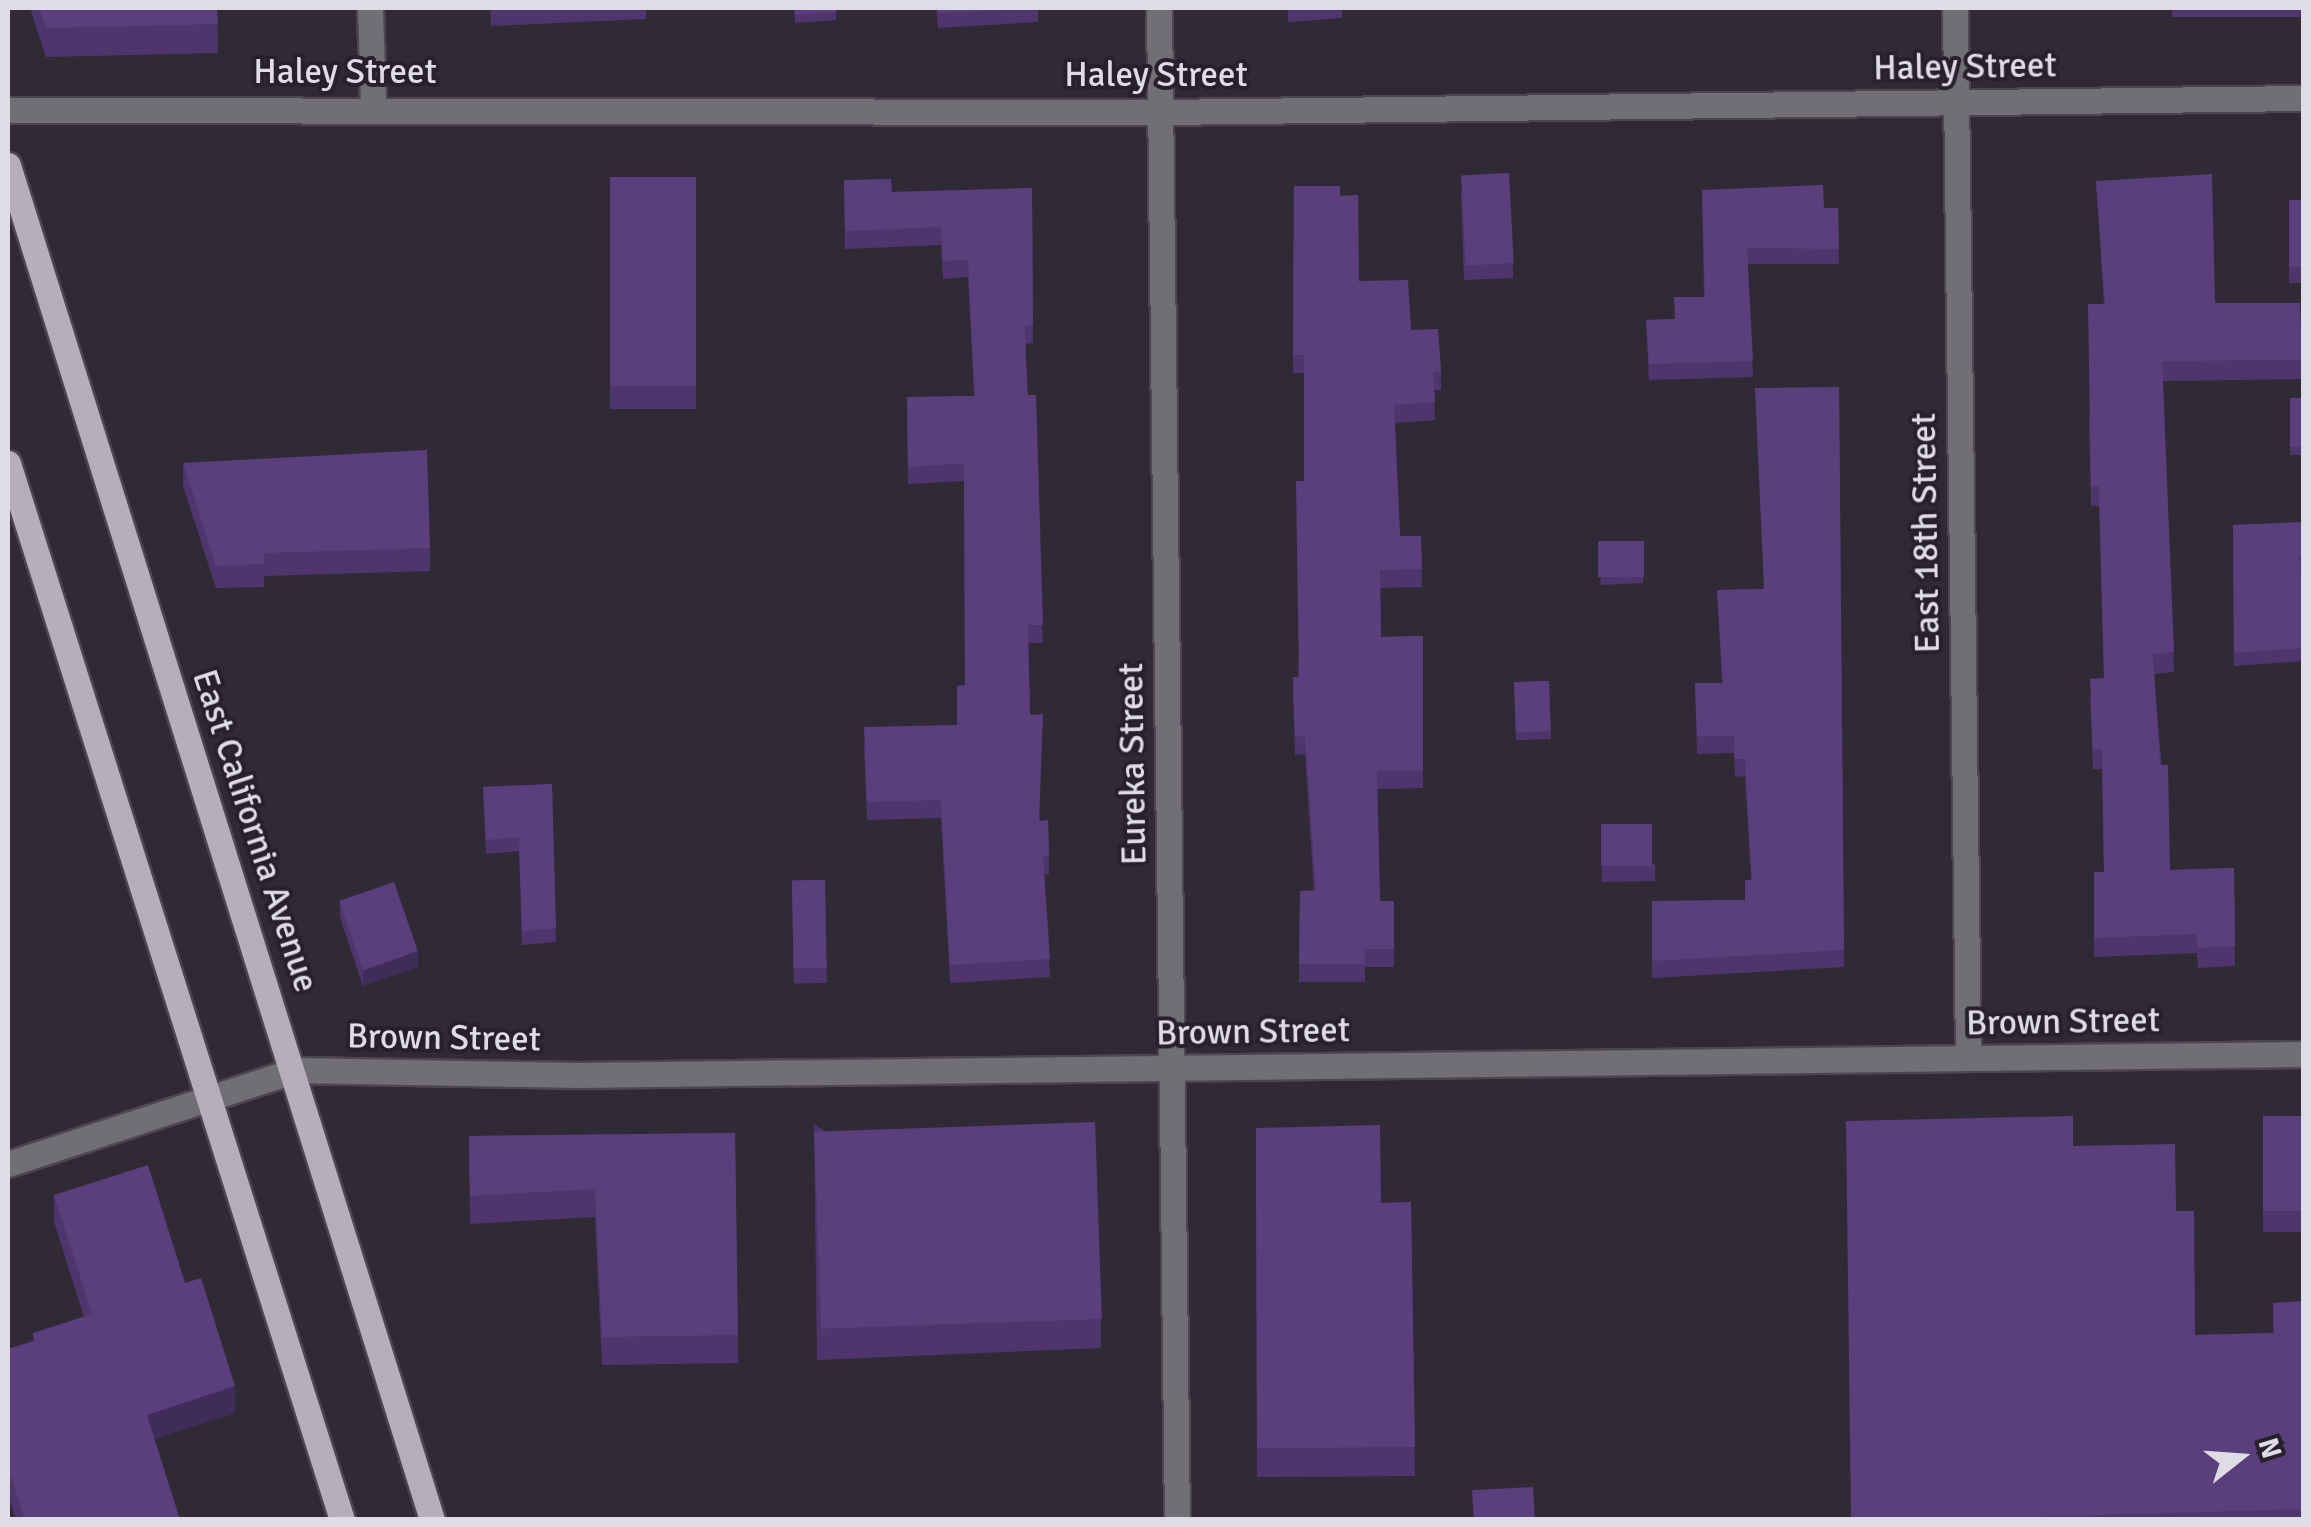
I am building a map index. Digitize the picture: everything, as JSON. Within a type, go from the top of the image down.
[{"type":"main road","name":"East California Avenue","points":[[8,165],[296,1070],[432,1520]]},
{"type":"main road","points":[[8,464],[342,1520]]},
{"type":"street","points":[[370,8],[373,106]]},
{"type":"street","name":"Eureka Street","points":[[1159,8],[1177,1520]]},
{"type":"street","name":"East 18th Street","points":[[1955,8],[1968,1058]]},
{"type":"street","name":"Haley Street","points":[[8,110],[373,106],[1160,112],[2304,98]]},
{"type":"street","name":"Brown Street","points":[[8,1164],[296,1070],[578,1074],[2304,1054]]},
{"type":"building","points":[[39,8],[217,8],[218,24],[46,28]]},
{"type":"building","points":[[795,8],[836,8],[836,12],[795,15]]},
{"type":"building","points":[[937,8],[1038,8],[938,13]]},
{"type":"building","points":[[1509,173],[1514,263],[1466,265],[1461,176]]},
{"type":"building","points":[[2212,174],[2215,303],[2300,303],[2302,360],[2162,361],[2174,652],[2153,654],[2160,765],[2168,765],[2170,870],[2234,868],[2235,946],[2198,948],[2197,934],[2094,938],[2094,872],[2104,872],[2102,749],[2093,749],[2090,679],[2104,678],[2099,486],[2091,487],[2088,304],[2105,304],[2096,181]]},
{"type":"building","points":[[610,177],[696,177],[696,386],[610,386]]},
{"type":"building","points":[[891,179],[892,192],[1032,188],[1033,325],[1025,326],[1027,395],[1036,395],[1043,625],[1028,625],[1030,715],[1043,714],[1039,821],[1048,820],[1049,856],[1043,856],[1050,959],[950,965],[941,800],[867,802],[864,727],[957,725],[957,686],[965,685],[964,463],[908,467],[907,397],[975,396],[968,260],[943,261],[941,227],[845,231],[844,180]]},
{"type":"building","points":[[1823,185],[1824,208],[1838,208],[1839,249],[1747,248],[1753,361],[1649,364],[1646,320],[1675,319],[1674,297],[1705,297],[1702,190]]},
{"type":"building","points":[[1294,186],[1340,186],[1340,196],[1358,195],[1359,281],[1408,280],[1411,330],[1438,329],[1441,371],[1433,372],[1435,402],[1394,405],[1400,536],[1421,536],[1422,569],[1380,570],[1381,637],[1423,636],[1423,770],[1377,771],[1380,901],[1394,901],[1394,949],[1365,949],[1365,964],[1299,964],[1300,891],[1316,890],[1305,736],[1295,737],[1293,677],[1299,677],[1296,481],[1304,481],[1304,355],[1293,355]]},
{"type":"building","points":[[2289,200],[2304,200],[2304,267],[2289,267]]},
{"type":"building","points":[[1839,387],[1844,950],[1652,961],[1652,901],[1745,900],[1745,880],[1752,880],[1745,759],[1735,759],[1734,736],[1697,736],[1695,683],[1723,683],[1717,590],[1764,589],[1755,388]]},
{"type":"building","points":[[2290,398],[2304,398],[2304,447],[2290,447]]},
{"type":"building","points":[[427,450],[430,548],[264,553],[264,564],[216,566],[183,463]]},
{"type":"building","points":[[2304,522],[2304,555],[2299,555],[2304,648],[2234,653],[2233,525]]},
{"type":"building","points":[[1598,541],[1644,541],[1644,577],[1598,577]]},
{"type":"building","points":[[1549,681],[1551,731],[1516,732],[1514,682]]},
{"type":"building","points":[[552,784],[556,928],[522,931],[519,837],[486,840],[483,787]]},
{"type":"building","points":[[1601,824],[1652,824],[1652,866],[1601,866]]},
{"type":"building","points":[[825,880],[827,968],[794,969],[792,881]]},
{"type":"building","points":[[394,882],[418,951],[363,970],[339,901]]},
{"type":"building","points":[[2073,1116],[2073,1146],[2175,1144],[2176,1211],[2194,1211],[2195,1335],[2274,1333],[2273,1303],[2304,1301],[2304,1509],[1851,1520],[1846,1121]]},
{"type":"building","points":[[2263,1116],[2304,1116],[2304,1211],[2263,1211]]},
{"type":"building","points":[[1095,1122],[1102,1319],[821,1329],[814,1132]]},
{"type":"building","points":[[1380,1125],[1381,1203],[1411,1202],[1415,1447],[1257,1448],[1256,1128]]},
{"type":"building","points":[[735,1133],[738,1335],[602,1337],[595,1189],[470,1196],[469,1136]]},
{"type":"building","points":[[148,1165],[185,1283],[201,1278],[235,1386],[147,1415],[180,1520],[17,1520],[24,1517],[8,1467],[8,1349],[35,1341],[33,1333],[92,1314],[54,1195]]},
{"type":"building","points":[[1533,1487],[1535,1520],[1474,1520],[1472,1490]]}]
